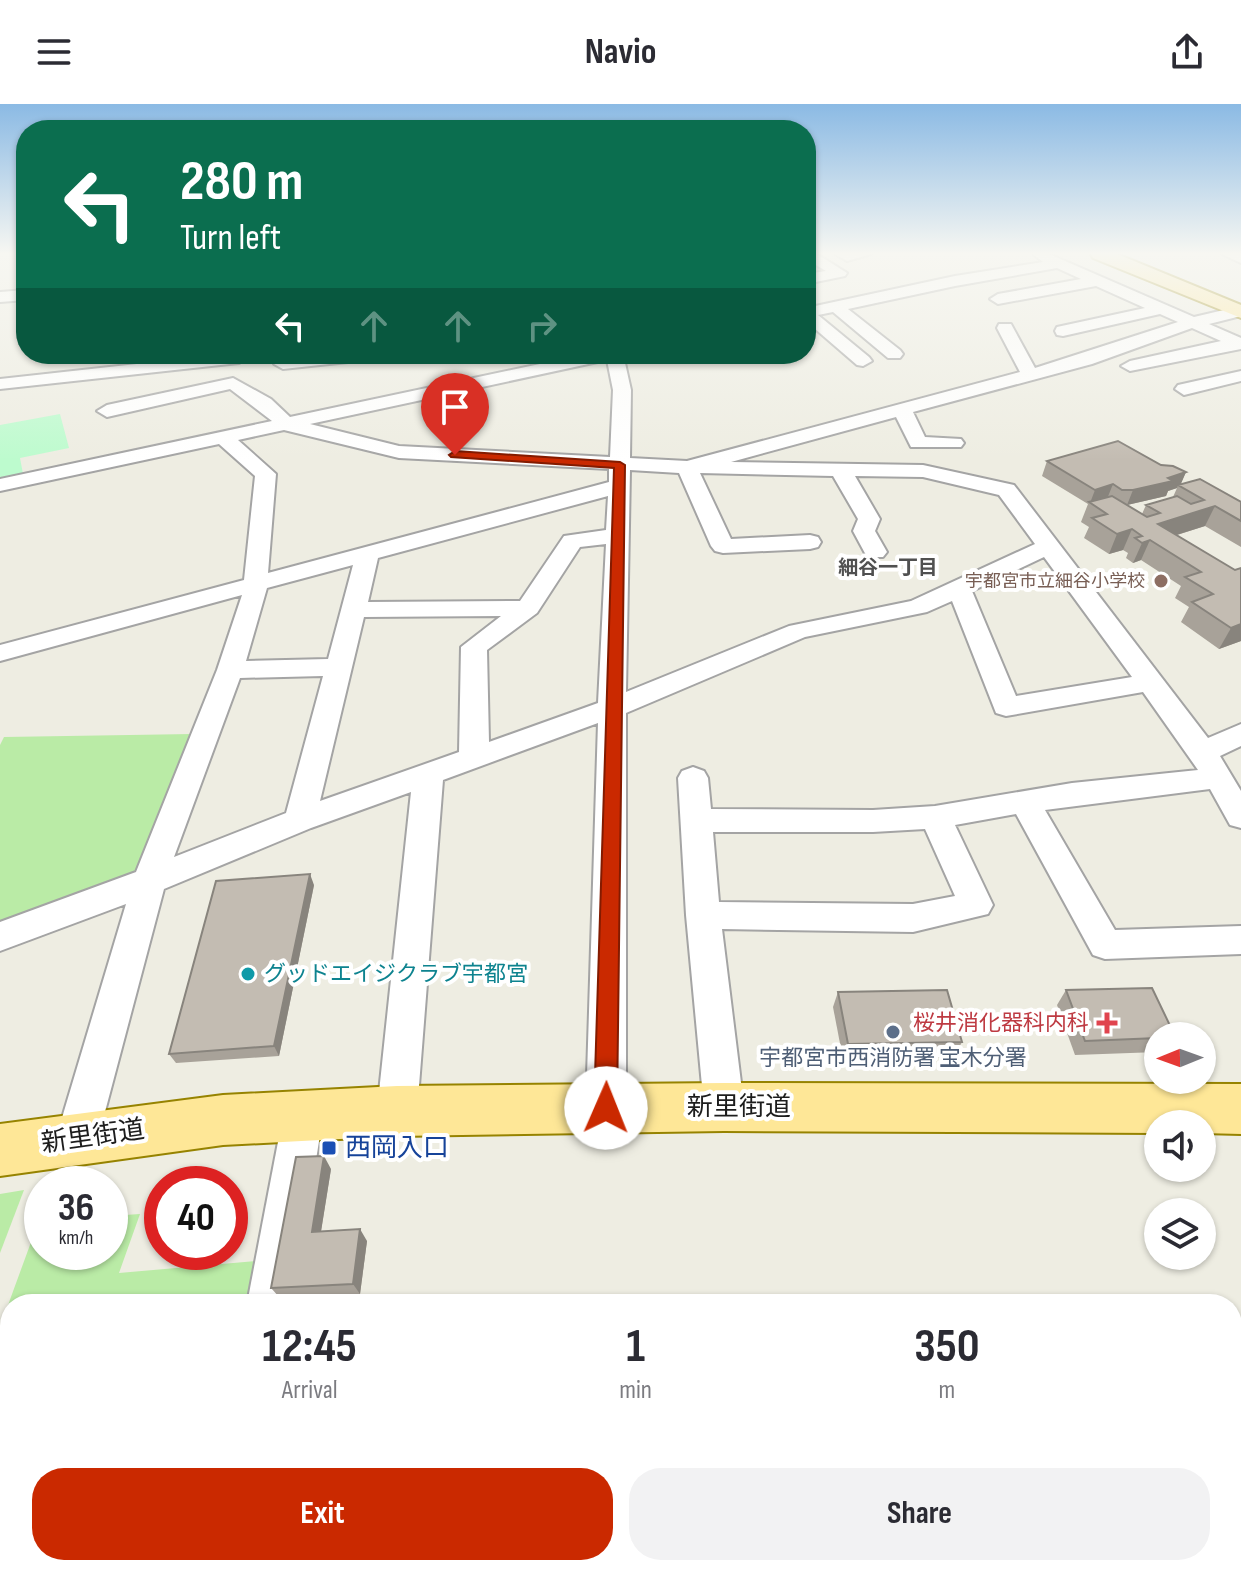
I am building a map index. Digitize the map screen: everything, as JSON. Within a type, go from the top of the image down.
[{"type":"main road","name":"新里街道","points":[[0,1150],[223,1120],[397,1111],[724,1107],[1241,1109]]},
{"type":"street","points":[[817,323],[863,361]]},
{"type":"street","points":[[855,323],[894,354]]},
{"type":"street","points":[[1063,331],[1100,323]]},
{"type":"street","points":[[687,467],[1086,360],[1192,323],[1239,344]]},
{"type":"street","points":[[1005,328],[1030,375]]},
{"type":"street","points":[[1130,366],[1239,344]]},
{"type":"street","points":[[111,364],[103,389],[107,411],[127,459]]},
{"type":"street","points":[[0,384],[190,364]]},
{"type":"street","points":[[0,485],[567,364]]},
{"type":"street","points":[[606,1108],[612,708],[622,377],[617,364]]},
{"type":"street","points":[[1184,389],[1241,376]]},
{"type":"street","points":[[107,411],[233,383],[264,403],[288,425],[399,452],[619,475]]},
{"type":"street","points":[[902,409],[918,443],[954,443]]},
{"type":"street","points":[[77,1138],[149,881],[230,670],[256,585],[266,474],[225,439]]},
{"type":"street","points":[[687,467],[723,546],[810,542]]},
{"type":"street","points":[[0,653],[368,553],[619,475],[687,467],[923,471],[1006,490],[1151,682],[1227,789]]},
{"type":"street","points":[[840,469],[869,519],[864,531],[875,552]]},
{"type":"street","points":[[474,756],[474,647],[528,608],[572,541],[617,536]]},
{"type":"street","points":[[0,937],[300,820],[612,708],[798,631],[918,607],[1050,546]]},
{"type":"street","points":[[300,820],[368,553]]},
{"type":"street","points":[[959,588],[1006,707],[1151,682]]},
{"type":"street","points":[[355,610],[528,608]]},
{"type":"street","points":[[230,670],[338,667]]},
{"type":"street","points":[[1227,789],[1241,734]]},
{"type":"street","points":[[397,1111],[428,774]]},
{"type":"street","points":[[693,778],[703,915],[724,1107]]},
{"type":"street","points":[[696,820],[873,821],[935,817],[1025,802],[1227,789]]},
{"type":"street","points":[[1025,802],[1105,945],[1241,940]]},
{"type":"street","points":[[703,915],[913,918],[976,905],[935,817]]},
{"type":"street","points":[[272,1294],[303,1116]]},
{"type":"green space","points":[[60,414],[69,448],[20,458],[23,474],[0,479],[0,425]]},
{"type":"green space","points":[[192,734],[134,875],[0,926],[0,745],[4,737]]},
{"type":"green space","points":[[24,1190],[0,1253],[0,1194]]},
{"type":"green space","points":[[140,1214],[128,1248],[128,1215]]},
{"type":"green space","points":[[267,1260],[261,1294],[12,1294],[24,1261],[24,1270],[120,1270],[119,1273],[248,1270],[248,1262]]},
{"type":"building","points":[[1118,441],[1161,465],[1186,472],[1168,478],[1173,481],[1133,490],[1122,490],[1113,484],[1095,490],[1047,461]]},
{"type":"building","points":[[1200,479],[1241,502],[1241,521],[1215,506],[1158,524],[1235,570],[1241,568],[1241,624],[1231,628],[1192,602],[1213,594],[1185,577],[1201,572],[1150,540],[1142,543],[1135,538],[1142,536],[1132,529],[1117,534],[1092,518],[1107,514],[1089,502],[1112,496],[1147,517],[1160,513],[1146,505],[1177,496],[1191,504],[1204,500],[1178,485]]},
{"type":"building","name":"グッドエイジクラブ宇都宮","points":[[310,874],[274,1046],[169,1054],[216,881]]},
{"type":"building","points":[[1152,988],[1168,1022],[1144,1022],[1144,1039],[1085,1041],[1066,990]]},
{"type":"building","name":"宇都宮市西消防署 宝木分署","points":[[947,990],[962,1042],[848,1044],[838,992]]},
{"type":"building","points":[[324,1156],[312,1232],[360,1229],[353,1284],[271,1288],[296,1157]]},
{"type":"place","name":"宇都宮市立細谷小学校","points":[[1161,581]]},
{"type":"place","name":"グッドエイジクラブ宇都宮","points":[[248,974]]},
{"type":"place","name":"桜井消化器科内科","points":[[1107,1023]]},
{"type":"place","name":"宇都宮市西消防署 宝木分署","points":[[893,1032]]},
{"type":"place","name":"西岡入口","points":[[329,1148]]},
{"type":"district","name":"細谷一丁目","points":[[888,568]]},
{"type":"route","points":[[455,455],[620,465],[612,708],[606,1108]]}]
